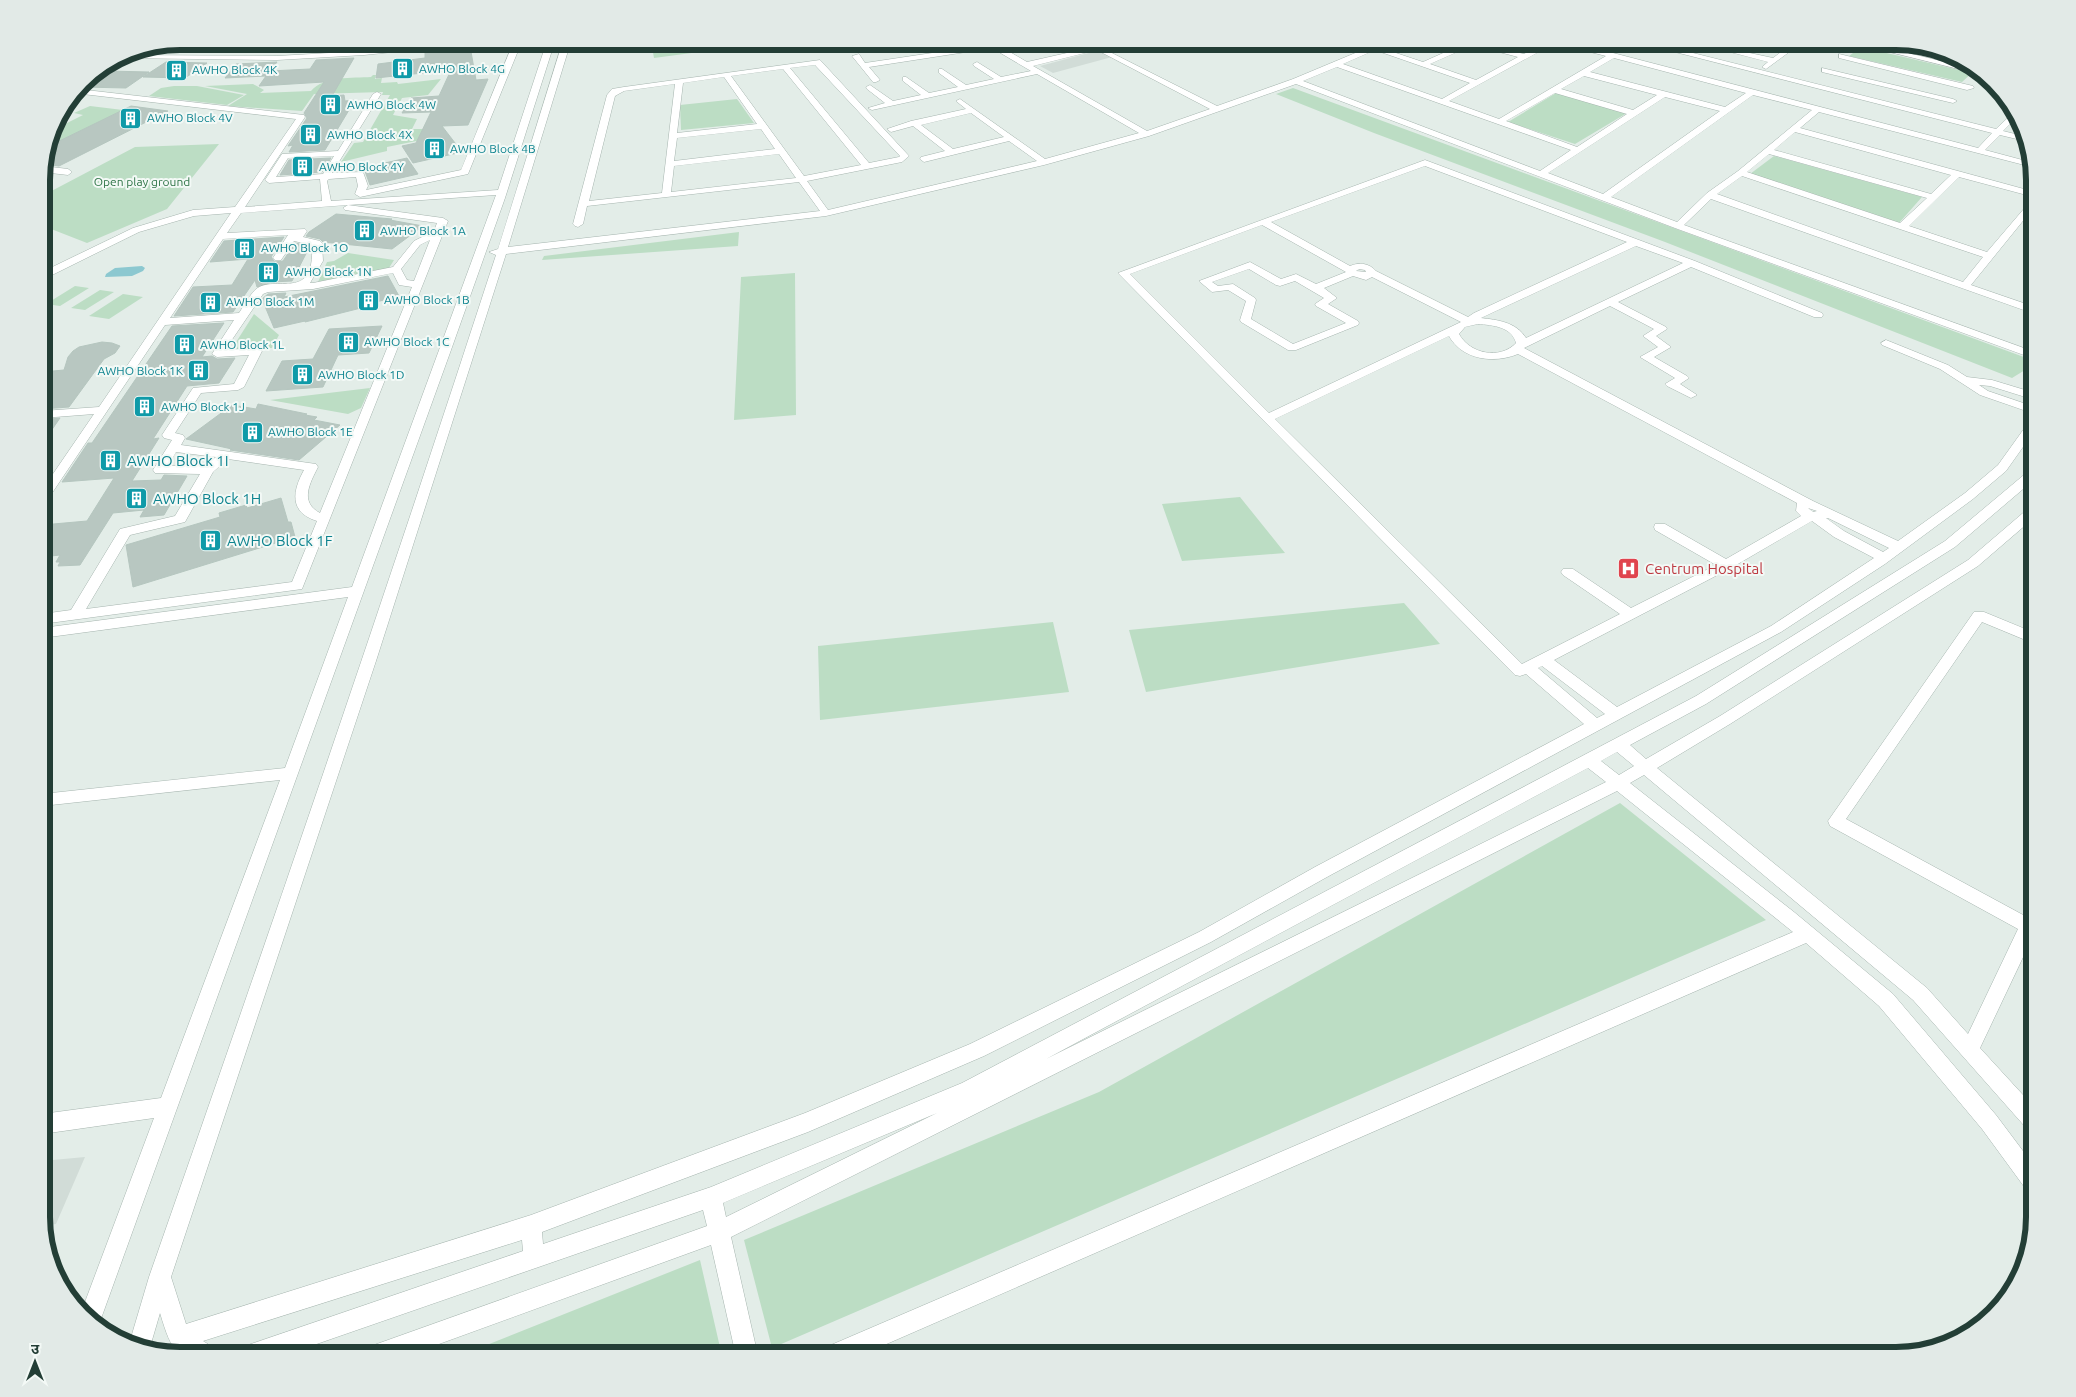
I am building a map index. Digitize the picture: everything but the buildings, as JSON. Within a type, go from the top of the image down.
[{"type":"street","points":[[138,57],[276,58],[392,50]]},
{"type":"street","points":[[343,205],[360,194],[465,172],[514,50]]},
{"type":"street","points":[[91,1312],[358,591],[480,254],[548,50]]},
{"type":"street","points":[[141,1341],[160,1277],[313,834],[503,252],[564,50]]},
{"type":"street","points":[[870,73],[966,50]]},
{"type":"street","points":[[999,50],[1146,134]]},
{"type":"street","points":[[1026,65],[1090,50]]},
{"type":"street","points":[[1102,50],[1216,109]]},
{"type":"street","points":[[480,254],[826,213],[1044,162],[1146,134],[1296,81],[1370,50]]},
{"type":"street","points":[[1381,50],[1477,83]]},
{"type":"street","points":[[1422,65],[1456,50]]},
{"type":"street","points":[[1499,50],[1526,57]]},
{"type":"street","points":[[1444,101],[1538,50]]},
{"type":"street","points":[[1594,50],[2025,163]]},
{"type":"street","points":[[1671,50],[1759,72],[1825,70],[1970,88]]},
{"type":"street","points":[[1727,50],[1774,62]]},
{"type":"street","points":[[1739,53],[1743,50]]},
{"type":"street","points":[[1751,77],[1790,50]]},
{"type":"street","points":[[1825,70],[1848,50]]},
{"type":"street","points":[[1885,50],[1963,69]]},
{"type":"street","points":[[864,65],[958,52]]},
{"type":"street","points":[[1499,122],[1614,55]]},
{"type":"street","points":[[856,56],[876,80]]},
{"type":"street","points":[[578,224],[611,95],[615,91],[624,89],[784,66],[820,63],[905,156],[902,159],[802,179],[584,204]]},
{"type":"street","points":[[977,64],[1000,80]]},
{"type":"street","points":[[1337,64],[1578,150]]},
{"type":"street","points":[[784,66],[867,166]]},
{"type":"street","points":[[1825,70],[1944,109],[1998,132],[2019,138]]},
{"type":"street","points":[[1825,70],[1944,109]]},
{"type":"street","points":[[942,72],[965,88]]},
{"type":"street","points":[[872,108],[1037,72]]},
{"type":"street","points":[[1583,73],[1726,110]]},
{"type":"street","points":[[726,74],[826,213]]},
{"type":"street","points":[[1944,109],[1970,88],[1977,78]]},
{"type":"street","points":[[906,79],[928,96]]},
{"type":"street","points":[[666,195],[679,81]]},
{"type":"street","points":[[1296,81],[1678,226],[2026,350]]},
{"type":"street","points":[[1735,87],[1743,82]]},
{"type":"street","points":[[870,87],[892,104]]},
{"type":"street","points":[[1554,90],[1634,113]]},
{"type":"street","points":[[50,480],[103,410],[301,117],[84,92]]},
{"type":"street","points":[[1604,198],[1752,92]]},
{"type":"street","points":[[327,203],[323,182],[377,94]]},
{"type":"street","points":[[1541,174],[1663,94]]},
{"type":"street","points":[[960,102],[1044,162]]},
{"type":"street","points":[[1678,226],[1710,195],[1741,173],[1818,109]]},
{"type":"street","points":[[891,128],[972,110]]},
{"type":"street","points":[[1980,151],[2011,119]]},
{"type":"street","points":[[914,123],[951,152]]},
{"type":"street","points":[[673,136],[764,126]]},
{"type":"street","points":[[1794,129],[2026,193]]},
{"type":"street","points":[[924,159],[1010,138]]},
{"type":"street","points":[[1767,151],[1933,197]]},
{"type":"street","points":[[274,157],[341,152]]},
{"type":"street","points":[[669,164],[782,152]]},
{"type":"street","points":[[285,156],[269,180],[360,174],[363,186],[360,194]]},
{"type":"street","points":[[1812,511],[1726,565],[1520,671],[1124,273],[1425,163],[1691,263],[1818,315]]},
{"type":"street","points":[[50,170],[68,172]]},
{"type":"street","points":[[1741,173],[1990,256]]},
{"type":"street","points":[[1902,227],[1957,174]]},
{"type":"street","points":[[50,272],[136,230],[194,213],[237,212],[501,195]]},
{"type":"street","points":[[1710,195],[2026,308]]},
{"type":"street","points":[[50,278],[146,231],[195,218],[327,203],[443,221],[297,586],[50,619]]},
{"type":"street","points":[[1964,286],[2026,211]]},
{"type":"street","points":[[1268,220],[1458,328]]},
{"type":"street","points":[[278,258],[295,231]]},
{"type":"street","points":[[220,236],[302,231],[297,239],[317,243],[318,261],[310,277],[301,286]]},
{"type":"street","points":[[208,470],[159,470],[179,438],[168,435],[197,390],[238,387],[257,351],[218,354],[259,292],[266,289],[313,286],[396,269],[417,243],[438,233]]},
{"type":"street","points":[[1267,418],[1458,328],[1478,315],[1636,242]]},
{"type":"street","points":[[1458,328],[1454,334],[1456,339],[1468,349],[1490,355],[1518,349],[1691,263]]},
{"type":"street","points":[[1316,288],[1332,298],[1320,304],[1354,323],[1292,348],[1245,320],[1251,300],[1229,286],[1216,290],[1204,282],[1250,265],[1280,283],[1296,278],[1316,288],[1359,272],[1469,322],[1489,322],[1509,327],[1522,338],[1518,349]]},
{"type":"street","points":[[396,269],[403,283],[418,284]]},
{"type":"street","points":[[1610,302],[1662,329],[1648,336],[1666,347],[1646,357],[1683,378],[1671,384],[1691,395]]},
{"type":"street","points":[[162,322],[242,316]]},
{"type":"street","points":[[1886,343],[1944,367],[1984,392],[2026,408]]},
{"type":"street","points":[[1518,349],[1812,511],[1899,547]]},
{"type":"street","points":[[1962,379],[1992,383],[2026,394]]},
{"type":"street","points":[[50,413],[103,410]]},
{"type":"street","points":[[179,1337],[531,1226],[808,1122],[977,1050],[1205,937],[1321,872],[1776,629],[1884,558],[1969,496],[2002,468],[2026,433]]},
{"type":"street","points":[[173,448],[312,467],[301,489],[304,507],[315,517],[324,518]]},
{"type":"street","points":[[75,615],[125,532],[180,519],[208,470],[226,455]]},
{"type":"street","points":[[275,1347],[710,1197],[969,1090],[1701,700],[1950,544],[2026,480]]},
{"type":"street","points":[[1812,511],[1840,534],[1884,558]]},
{"type":"street","points":[[399,1347],[719,1232],[1618,783],[1725,720],[1973,563],[2026,518]]},
{"type":"street","points":[[1660,527],[1726,565]]},
{"type":"street","points":[[1568,572],[1630,614]]},
{"type":"street","points":[[50,632],[358,591]]},
{"type":"street","points":[[2026,635],[1979,615],[1836,821],[2026,916]]},
{"type":"street","points":[[1543,660],[1616,714]]},
{"type":"street","points":[[1527,668],[1596,726]]},
{"type":"street","points":[[1619,745],[1920,994],[2026,1113]]},
{"type":"street","points":[[1588,759],[1808,934],[1886,1000],[1989,1122],[2026,1173]]},
{"type":"street","points":[[50,799],[291,773]]},
{"type":"street","points":[[1970,1049],[2026,932]]},
{"type":"street","points":[[853,1347],[1609,1020],[1634,1011],[1808,934]]},
{"type":"street","points":[[50,1123],[168,1107]]},
{"type":"street","points":[[710,1197],[745,1347]]},
{"type":"street","points":[[531,1226],[534,1259]]},
{"type":"street","points":[[160,1277],[179,1337],[193,1347]]},
{"type":"shaded area","points":[[1100,50],[1112,57],[1053,73],[1040,66]]},
{"type":"shaded area","points":[[85,1157],[56,1224],[50,1225],[50,1160]]},
{"type":"green space","points":[[653,50],[698,50],[699,52],[654,58]]},
{"type":"green space","points":[[1857,50],[1874,50],[1971,74],[1962,82],[1849,56]]},
{"type":"green space","points":[[376,75],[375,79],[382,78],[381,83],[397,82],[398,84],[441,79],[428,95],[402,98],[393,115],[417,119],[412,129],[432,129],[436,137],[387,147],[387,151],[341,162],[354,143],[363,142],[390,95],[382,95],[383,92],[314,94],[302,111],[228,106],[247,94],[205,86],[253,84],[264,90],[260,93],[311,91],[316,86],[331,80],[371,77]]},
{"type":"green space","points":[[197,86],[244,95],[227,105],[149,96],[161,88]]},
{"type":"green space","points":[[1293,88],[2026,358],[2026,369],[2012,378],[1665,242],[1374,133],[1276,94]]},
{"type":"green space","points":[[1556,93],[1627,113],[1575,144],[1508,122]]},
{"type":"green space","points":[[737,99],[754,123],[681,130],[680,105]]},
{"type":"green space","points":[[90,106],[123,110],[55,144],[62,126],[83,115],[74,113]]},
{"type":"green space","name":"Open play ground","points":[[219,144],[167,209],[87,243],[50,229],[50,192],[135,147]]},
{"type":"green space","points":[[1774,156],[1922,197],[1899,223],[1750,174]]},
{"type":"green space","points":[[739,232],[738,246],[542,260],[544,256]]},
{"type":"green space","points":[[348,253],[394,260],[389,268],[318,282],[327,262],[334,261]]},
{"type":"green space","points":[[795,273],[796,415],[734,420],[741,277]]},
{"type":"green space","points":[[75,286],[89,288],[60,306],[50,305],[50,302]]},
{"type":"green space","points":[[100,290],[114,292],[85,310],[71,308]]},
{"type":"green space","points":[[123,294],[143,297],[109,319],[89,316]]},
{"type":"green space","points":[[254,314],[279,335],[272,348],[231,350]]},
{"type":"green space","points":[[370,388],[361,408],[348,414],[270,400]]},
{"type":"green space","points":[[1240,497],[1285,553],[1182,561],[1162,504]]},
{"type":"green space","points":[[1404,603],[1440,644],[1146,692],[1129,630]]},
{"type":"green space","points":[[1053,622],[1069,692],[820,720],[818,646]]},
{"type":"green space","points":[[1620,803],[1766,920],[772,1347],[744,1240],[1099,1092]]},
{"type":"green space","points":[[700,1260],[720,1347],[482,1347]]},
{"type":"water","points":[[142,266],[145,268],[143,271],[132,276],[105,277],[106,274],[115,268]]},
{"type":"place","name":"AWHO Block 4G","points":[[403,69]]},
{"type":"place","name":"AWHO Block 4K","points":[[176,70]]},
{"type":"place","name":"AWHO Block 4W","points":[[331,105]]},
{"type":"place","name":"AWHO Block 4V","points":[[131,118]]},
{"type":"place","name":"AWHO Block 4X","points":[[311,135]]},
{"type":"place","name":"AWHO Block 4B","points":[[434,149]]},
{"type":"place","name":"AWHO Block 4Y","points":[[303,167]]},
{"type":"place","name":"AWHO Block 1A","points":[[364,231]]},
{"type":"place","name":"AWHO Block 1O","points":[[245,248]]},
{"type":"place","name":"AWHO Block 1N","points":[[269,272]]},
{"type":"place","name":"AWHO Block 1B","points":[[368,300]]},
{"type":"place","name":"AWHO Block 1M","points":[[210,302]]},
{"type":"place","name":"AWHO Block 1C","points":[[348,342]]},
{"type":"place","name":"AWHO Block 1L","points":[[184,345]]},
{"type":"place","name":"AWHO Block 1K","points":[[199,371]]},
{"type":"place","name":"AWHO Block 1D","points":[[302,375]]},
{"type":"place","name":"AWHO Block 1J","points":[[145,407]]},
{"type":"place","name":"AWHO Block 1E","points":[[252,432]]},
{"type":"place","name":"AWHO Block 1I","points":[[111,461]]},
{"type":"place","name":"AWHO Block 1H","points":[[137,499]]},
{"type":"place","name":"AWHO Block 1F","points":[[211,541]]},
{"type":"place","name":"Centrum Hospital","points":[[1629,569]]}]
